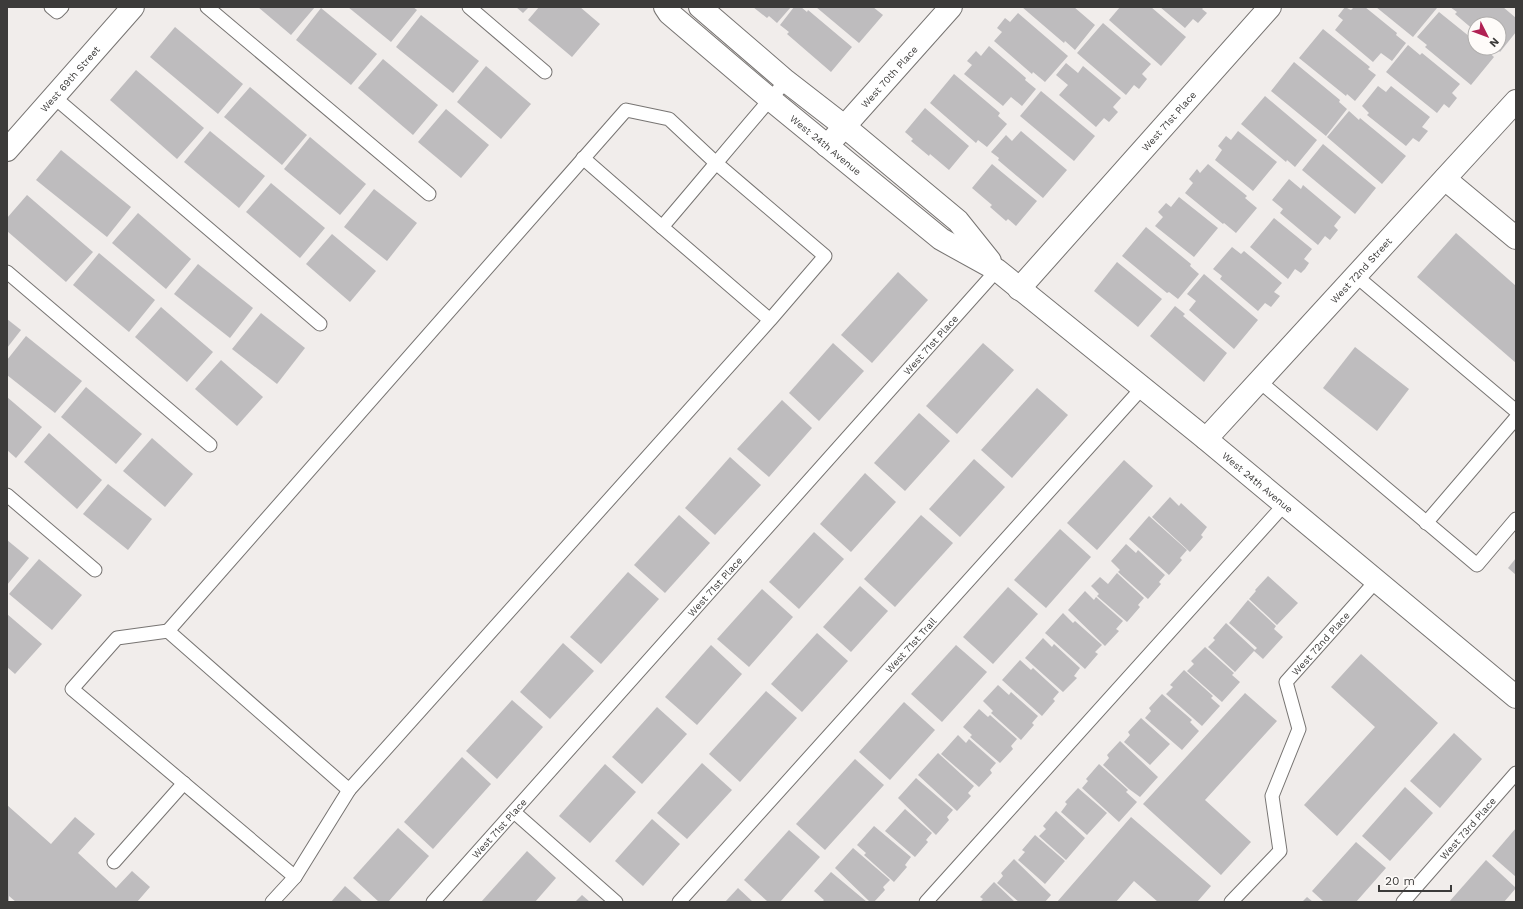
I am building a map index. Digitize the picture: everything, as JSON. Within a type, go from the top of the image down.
[{"type":"street","name":"West 69th Street","points":[[7,150],[133,7]]},
{"type":"street","name":"West 24th Avenue","points":[[665,7],[668,13],[770,100],[941,239],[997,270]]},
{"type":"street","name":"West 24th Avenue","points":[[700,7],[786,81],[844,126],[958,221],[997,270],[1019,289],[1206,439],[1516,697]]},
{"type":"street","name":"West 70th Place","points":[[827,146],[951,7]]},
{"type":"street","name":"West 71st Place","points":[[1019,289],[1270,7]]},
{"type":"street","name":"West 72nd Street","points":[[1206,439],[1516,100]]},
{"type":"street","points":[[1445,179],[1516,238]]},
{"type":"lane","points":[[51,7],[57,12],[62,7]]},
{"type":"lane","points":[[207,7],[429,194]]},
{"type":"lane","points":[[468,7],[545,72]]},
{"type":"lane","points":[[662,227],[786,81]]},
{"type":"lane","points":[[54,97],[320,324]]},
{"type":"lane","points":[[272,902],[295,877],[349,790],[770,320],[825,256],[716,163],[669,118],[626,110],[168,630],[117,638],[72,689],[295,877]]},
{"type":"lane","points":[[583,158],[770,320]]},
{"type":"lane","name":"West 71st Place","points":[[433,902],[997,270]]},
{"type":"lane","points":[[7,272],[210,445]]},
{"type":"lane","points":[[1356,276],[1516,411]]},
{"type":"lane","points":[[1260,381],[1477,565],[1516,518]]},
{"type":"lane","name":"West 71st Trail","points":[[680,902],[1142,388]]},
{"type":"lane","points":[[1426,523],[1516,418]]},
{"type":"lane","points":[[7,495],[95,570]]},
{"type":"lane","points":[[926,902],[1284,505]]},
{"type":"lane","name":"West 72nd Place","points":[[1231,902],[1280,851],[1272,796],[1299,729],[1286,682],[1376,581]]},
{"type":"lane","points":[[168,630],[349,790]]},
{"type":"lane","name":"West 73rd Place","points":[[1403,902],[1516,773]]},
{"type":"lane","points":[[114,862],[184,783]]},
{"type":"lane","points":[[514,812],[616,902]]},
{"type":"building","points":[[258,7],[315,7],[291,35]]},
{"type":"building","points":[[348,7],[413,7],[417,10],[391,42]]},
{"type":"building","points":[[516,7],[529,7],[523,13]]},
{"type":"building","points":[[539,7],[580,7],[600,24],[572,57],[528,20]]},
{"type":"building","points":[[753,7],[791,7],[777,23],[769,16],[767,18]]},
{"type":"building","points":[[794,7],[801,7],[807,12],[808,10],[852,47],[831,72],[787,34],[789,32],[780,25]]},
{"type":"building","points":[[816,7],[873,7],[883,15],[859,43]]},
{"type":"building","points":[[1022,7],[1074,7],[1095,25],[1075,50],[1065,41],[1064,43]]},
{"type":"building","points":[[1120,7],[1151,7],[1186,37],[1161,66],[1109,20]]},
{"type":"building","points":[[1160,7],[1204,7],[1202,9],[1207,13],[1198,23],[1193,19],[1185,28]]},
{"type":"building","points":[[1345,7],[1351,10],[1354,7],[1365,7],[1397,33],[1396,35],[1406,43],[1392,61],[1381,53],[1373,62],[1335,30],[1343,20],[1338,16]]},
{"type":"building","points":[[1376,7],[1436,7],[1437,8],[1413,37]]},
{"type":"building","points":[[1450,7],[1503,7],[1516,18],[1516,32],[1507,43],[1507,16],[1467,16],[1467,24],[1455,14],[1457,12]]},
{"type":"building","points":[[321,8],[377,54],[351,85],[296,40]]},
{"type":"building","points":[[1439,12],[1467,35],[1467,56],[1494,57],[1471,85],[1425,47],[1427,45],[1417,37]]},
{"type":"building","points":[[1018,13],[1068,56],[1045,82],[1033,72],[1032,74],[994,41],[1002,32],[997,28],[1005,18],[1010,22]]},
{"type":"building","points":[[421,15],[479,61],[453,93],[396,47]]},
{"type":"building","points":[[1103,23],[1151,64],[1142,74],[1147,79],[1139,89],[1134,85],[1126,95],[1077,53]]},
{"type":"building","points":[[175,27],[243,84],[218,114],[150,57]]},
{"type":"building","points":[[1323,29],[1370,67],[1368,69],[1376,75],[1355,101],[1347,94],[1346,96],[1299,58]]},
{"type":"building","points":[[1408,45],[1420,55],[1422,53],[1460,84],[1452,93],[1457,98],[1449,108],[1444,104],[1437,113],[1386,72]]},
{"type":"building","points":[[989,46],[1026,78],[1025,80],[1036,89],[1022,106],[1011,97],[1003,106],[964,74],[972,65],[967,61],[976,51],[981,56]]},
{"type":"building","points":[[383,59],[438,105],[413,135],[358,88]]},
{"type":"building","points":[[1294,62],[1340,100],[1339,102],[1347,109],[1326,136],[1271,91]]},
{"type":"building","points":[[1066,63],[1078,73],[1083,66],[1121,98],[1113,107],[1118,112],[1109,122],[1104,118],[1096,127],[1059,95],[1068,85],[1056,75]]},
{"type":"building","points":[[486,66],[531,104],[501,139],[457,102]]},
{"type":"building","points":[[136,70],[204,128],[177,159],[110,100]]},
{"type":"building","points":[[954,74],[1000,113],[998,116],[1007,124],[987,147],[978,140],[976,143],[930,103]]},
{"type":"building","points":[[1378,86],[1386,92],[1391,86],[1430,117],[1422,127],[1428,131],[1419,142],[1413,138],[1406,146],[1367,115],[1369,113],[1362,106]]},
{"type":"building","points":[[250,87],[307,135],[282,165],[224,117]]},
{"type":"building","points":[[1041,91],[1095,136],[1074,161],[1020,116]]},
{"type":"building","points":[[1265,96],[1317,140],[1295,167],[1287,160],[1286,162],[1241,124]]},
{"type":"building","points":[[925,108],[969,146],[949,170],[911,141],[913,139],[905,132]]},
{"type":"building","points":[[446,109],[489,145],[461,178],[418,142]]},
{"type":"building","points":[[1349,111],[1359,120],[1360,118],[1406,156],[1382,184],[1327,137]]},
{"type":"building","points":[[210,131],[265,176],[239,208],[184,162]]},
{"type":"building","points":[[1021,131],[1067,170],[1043,198],[998,160],[999,158],[991,152],[1006,135],[1012,141]]},
{"type":"building","points":[[1238,131],[1277,162],[1253,191],[1215,160],[1222,150],[1218,146],[1226,136],[1231,140]]},
{"type":"building","points":[[310,137],[366,184],[340,215],[284,169]]},
{"type":"building","points":[[1323,144],[1376,188],[1355,214],[1302,170]]},
{"type":"building","points":[[61,150],[131,207],[107,237],[36,180]]},
{"type":"building","points":[[992,164],[1037,201],[1016,226],[1008,219],[1006,221],[990,207],[992,205],[972,188]]},
{"type":"building","points":[[1208,164],[1247,196],[1245,198],[1257,208],[1236,233],[1185,193],[1193,183],[1189,179],[1197,169],[1200,173]]},
{"type":"building","points":[[1289,179],[1301,189],[1303,185],[1341,217],[1334,226],[1338,230],[1330,240],[1325,236],[1318,245],[1280,213],[1283,209],[1272,200]]},
{"type":"building","points":[[271,183],[325,228],[300,258],[246,212]]},
{"type":"building","points":[[374,189],[417,223],[387,261],[344,227]]},
{"type":"building","points":[[27,195],[93,252],[66,282],[7,231],[7,218]]},
{"type":"building","points":[[1179,197],[1218,228],[1194,257],[1155,226],[1163,217],[1158,212],[1166,203],[1171,207]]},
{"type":"building","points":[[138,213],[191,259],[166,289],[112,243]]},
{"type":"building","points":[[1274,218],[1312,249],[1304,259],[1309,263],[1305,269],[1301,273],[1295,269],[1288,279],[1250,247]]},
{"type":"building","points":[[1146,227],[1191,264],[1190,266],[1199,274],[1178,299],[1169,292],[1167,293],[1122,256]]},
{"type":"building","points":[[1456,233],[1516,286],[1516,363],[1417,277]]},
{"type":"building","points":[[332,234],[376,271],[350,302],[306,264]]},
{"type":"building","points":[[1232,247],[1241,254],[1244,251],[1282,283],[1274,292],[1280,296],[1271,307],[1265,303],[1258,311],[1220,279],[1222,276],[1213,269]]},
{"type":"building","points":[[99,253],[155,300],[129,332],[73,285]]},
{"type":"building","points":[[1117,262],[1162,299],[1138,327],[1094,291]]},
{"type":"building","points":[[198,264],[253,308],[230,338],[174,294]]},
{"type":"building","points":[[898,272],[928,300],[872,363],[841,335]]},
{"type":"building","points":[[1204,274],[1258,320],[1234,349],[1189,310],[1196,301],[1187,294]]},
{"type":"building","points":[[1175,306],[1185,314],[1183,316],[1227,353],[1204,382],[1150,336]]},
{"type":"building","points":[[161,307],[213,352],[187,382],[135,337]]},
{"type":"building","points":[[261,313],[305,348],[277,384],[232,349]]},
{"type":"building","points":[[7,319],[21,330],[7,348]]},
{"type":"building","points":[[26,336],[82,381],[55,413],[7,375],[7,360]]},
{"type":"building","points":[[833,343],[864,371],[819,421],[789,393]]},
{"type":"building","points":[[983,343],[1014,370],[957,434],[926,406]]},
{"type":"building","points":[[1355,347],[1409,389],[1377,431],[1323,388]]},
{"type":"building","points":[[221,360],[263,397],[237,426],[195,389]]},
{"type":"building","points":[[86,387],[142,434],[116,464],[61,417]]},
{"type":"building","points":[[1037,388],[1068,415],[1012,478],[981,450]]},
{"type":"building","points":[[7,397],[42,427],[16,458],[7,450]]},
{"type":"building","points":[[782,400],[812,428],[769,477],[737,449]]},
{"type":"building","points":[[919,413],[950,441],[905,491],[874,463]]},
{"type":"building","points":[[49,433],[102,480],[77,509],[24,462]]},
{"type":"building","points":[[152,438],[193,474],[165,507],[123,471]]},
{"type":"building","points":[[730,457],[761,485],[715,535],[685,508]]},
{"type":"building","points":[[974,459],[1005,487],[960,537],[929,509]]},
{"type":"building","points":[[1124,460],[1153,486],[1097,550],[1067,523]]},
{"type":"building","points":[[865,473],[896,502],[851,552],[820,524]]},
{"type":"building","points":[[108,484],[152,519],[128,550],[83,514]]},
{"type":"building","points":[[1170,497],[1179,506],[1181,503],[1207,527],[1201,535],[1203,537],[1190,552],[1152,517]]},
{"type":"building","points":[[679,515],[710,543],[665,593],[634,565]]},
{"type":"building","points":[[921,515],[953,543],[895,607],[864,579]]},
{"type":"building","points":[[1149,516],[1187,550],[1180,558],[1182,560],[1169,575],[1129,539]]},
{"type":"building","points":[[1060,529],[1091,557],[1046,608],[1014,580]]},
{"type":"building","points":[[814,532],[844,559],[799,609],[769,582]]},
{"type":"building","points":[[7,540],[29,558],[7,585]]},
{"type":"building","points":[[1126,544],[1136,553],[1138,550],[1165,575],[1159,582],[1161,584],[1148,599],[1118,572],[1120,570],[1111,561]]},
{"type":"building","points":[[1516,558],[1516,575],[1508,568]]},
{"type":"building","points":[[39,559],[82,595],[52,630],[9,594]]},
{"type":"building","points":[[628,572],[659,599],[601,664],[570,637]]},
{"type":"building","points":[[1117,573],[1144,598],[1138,605],[1140,607],[1127,622],[1097,596],[1099,594],[1091,586],[1100,577],[1108,584]]},
{"type":"building","points":[[1268,576],[1298,603],[1277,625],[1249,599]]},
{"type":"building","points":[[860,586],[888,611],[851,652],[823,627]]},
{"type":"building","points":[[1008,587],[1038,614],[993,664],[963,637]]},
{"type":"building","points":[[762,589],[793,617],[749,667],[717,639]]},
{"type":"building","points":[[1085,591],[1094,600],[1096,597],[1123,621],[1116,629],[1119,631],[1105,646],[1068,610]]},
{"type":"building","points":[[1248,600],[1276,626],[1274,629],[1283,637],[1263,659],[1254,651],[1235,672],[1208,647],[1215,640],[1213,638],[1226,623],[1255,650],[1257,648],[1229,623]]},
{"type":"building","points":[[1063,613],[1073,623],[1075,621],[1102,645],[1095,652],[1098,654],[1085,669],[1045,633]]},
{"type":"building","points":[[7,614],[42,644],[15,674],[7,667]]},
{"type":"building","points":[[817,633],[848,661],[802,712],[771,684]]},
{"type":"building","points":[[1043,638],[1052,647],[1054,644],[1080,668],[1074,676],[1077,678],[1063,692],[1025,658]]},
{"type":"building","points":[[563,643],[594,671],[550,719],[520,692]]},
{"type":"building","points":[[711,645],[742,674],[697,725],[665,697]]},
{"type":"building","points":[[956,645],[987,672],[942,722],[911,694]]},
{"type":"building","points":[[1205,647],[1234,673],[1232,675],[1240,682],[1222,702],[1187,671],[1194,664],[1191,661]]},
{"type":"building","points":[[1361,654],[1438,723],[1337,836],[1304,805],[1375,727],[1331,687]]},
{"type":"building","points":[[1020,660],[1031,670],[1033,668],[1059,692],[1053,699],[1055,701],[1042,716],[1002,680]]},
{"type":"building","points":[[1184,670],[1213,696],[1211,698],[1220,706],[1202,726],[1166,694],[1173,687],[1170,685]]},
{"type":"building","points":[[998,685],[1009,695],[1011,692],[1038,716],[1032,723],[1034,725],[1021,740],[991,713],[993,711],[983,701]]},
{"type":"building","points":[[766,691],[797,718],[740,782],[709,754]]},
{"type":"building","points":[[1245,693],[1277,721],[1205,800],[1251,842],[1221,875],[1143,804]]},
{"type":"building","points":[[1162,694],[1192,720],[1190,722],[1199,731],[1182,750],[1145,718],[1151,711],[1149,708]]},
{"type":"building","points":[[512,700],[543,727],[497,779],[466,751]]},
{"type":"building","points":[[904,702],[935,730],[890,780],[859,752]]},
{"type":"building","points":[[657,707],[687,734],[642,784],[612,757]]},
{"type":"building","points":[[979,709],[988,717],[990,715],[1017,739],[1011,746],[1013,749],[1000,763],[970,737],[972,735],[963,727]]},
{"type":"building","points":[[1141,718],[1170,744],[1150,765],[1124,742],[1130,735],[1128,732]]},
{"type":"building","points":[[1454,733],[1482,759],[1440,808],[1410,781]]},
{"type":"building","points":[[958,735],[966,743],[969,739],[996,763],[990,770],[992,773],[979,787],[941,754]]},
{"type":"building","points":[[1120,741],[1158,777],[1140,797],[1103,765],[1109,758],[1107,755]]},
{"type":"building","points":[[938,753],[974,786],[968,793],[971,796],[957,811],[918,775]]},
{"type":"building","points":[[462,757],[491,784],[433,849],[404,822]]},
{"type":"building","points":[[855,759],[884,785],[825,850],[796,824]]},
{"type":"building","points":[[702,763],[732,790],[687,839],[657,813]]},
{"type":"building","points":[[605,764],[636,792],[590,843],[559,816]]},
{"type":"building","points":[[1099,764],[1128,790],[1126,792],[1137,802],[1119,822],[1082,788],[1088,781],[1086,779]]},
{"type":"building","points":[[916,778],[953,810],[947,817],[949,820],[936,835],[898,798]]},
{"type":"building","points":[[1405,787],[1433,813],[1390,861],[1362,836]]},
{"type":"building","points":[[1078,788],[1107,813],[1087,835],[1061,812],[1067,804],[1065,802]]},
{"type":"building","points":[[7,805],[51,844],[75,817],[95,834],[78,853],[116,888],[132,871],[150,887],[137,902],[16,902],[9,896],[9,902],[7,902]]},
{"type":"building","points":[[905,809],[932,833],[926,840],[928,842],[915,857],[885,831]]},
{"type":"building","points":[[1056,811],[1085,838],[1066,860],[1039,836],[1046,829],[1043,826]]},
{"type":"building","points":[[1131,817],[1211,886],[1197,902],[1158,902],[1134,881],[1116,902],[1057,902]]},
{"type":"building","points":[[652,819],[680,844],[643,886],[615,861]]},
{"type":"building","points":[[874,826],[911,857],[905,865],[907,867],[894,882],[864,855],[866,853],[857,845]]},
{"type":"building","points":[[398,828],[429,856],[388,902],[379,902],[353,878]]},
{"type":"building","points":[[1516,828],[1516,877],[1492,856]]},
{"type":"building","points":[[789,830],[820,857],[780,902],[768,902],[744,880]]},
{"type":"building","points":[[1035,835],[1065,861],[1045,884],[1018,860],[1025,852],[1022,850]]},
{"type":"building","points":[[1356,842],[1386,868],[1356,902],[1324,902],[1312,891]]},
{"type":"building","points":[[853,848],[890,880],[883,887],[885,890],[874,902],[870,902],[835,868]]},
{"type":"building","points":[[527,851],[556,878],[535,902],[481,902]]},
{"type":"building","points":[[1014,859],[1051,895],[1045,902],[1019,902],[997,883],[1003,876],[1001,873]]},
{"type":"building","points":[[1486,860],[1516,888],[1504,902],[1449,902]]},
{"type":"building","points":[[831,872],[867,902],[822,902],[824,900],[814,891]]},
{"type":"building","points":[[994,882],[1015,902],[980,902],[983,899],[980,897]]},
{"type":"building","points":[[345,886],[363,902],[331,902]]},
{"type":"building","points":[[738,888],[753,902],[725,902]]},
{"type":"building","points":[[582,895],[590,902],[575,902]]},
{"type":"building","points":[[1307,897],[1313,902],[1302,902]]}]
